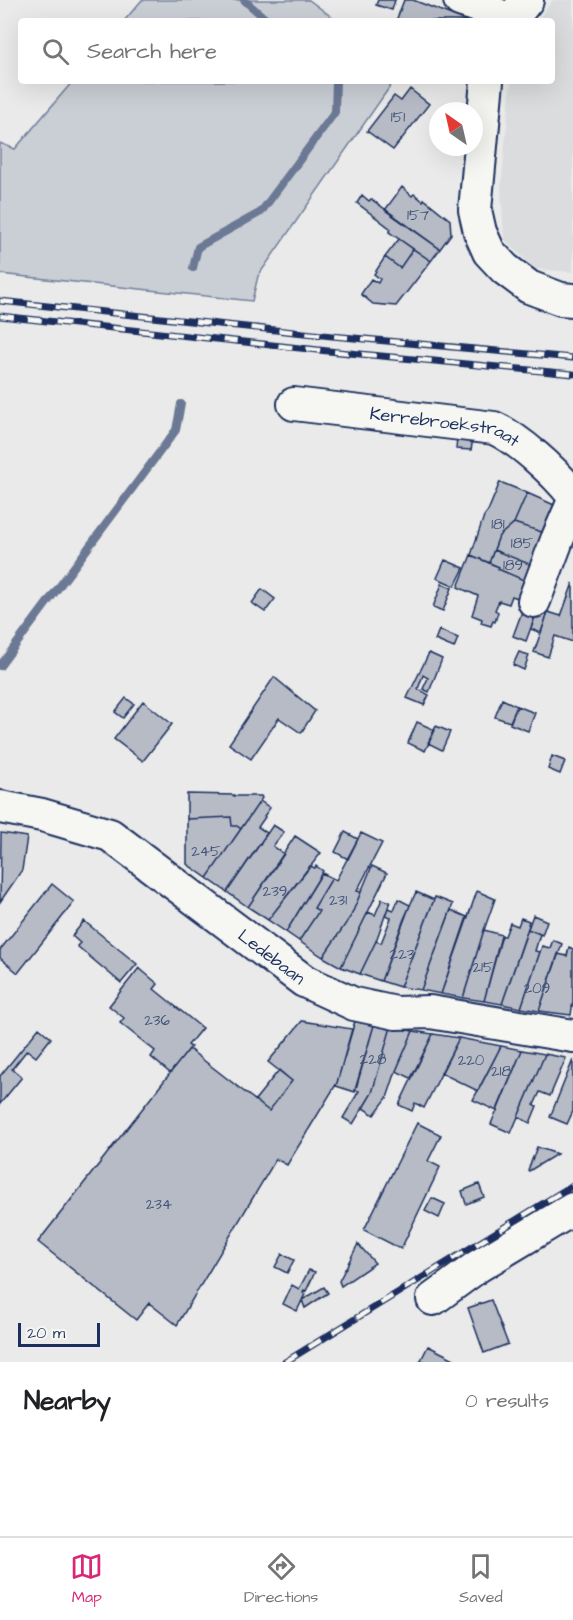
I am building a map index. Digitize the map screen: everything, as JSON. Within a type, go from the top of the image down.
[{"type":"street","points":[[460,0],[504,18]]},
{"type":"street","points":[[512,18],[527,0]]},
{"type":"street","points":[[487,84],[475,210],[480,232],[489,252],[505,269],[529,287],[561,299],[573,300]]},
{"type":"street","name":"Kerrebroekstraat","points":[[294,404],[494,428],[507,434],[559,478],[573,495]]},
{"type":"street","points":[[534,601],[556,540],[573,503]]},
{"type":"street","name":"Ledebaan","points":[[0,807],[42,814],[110,835],[304,981],[354,1004],[396,1012],[430,1012],[573,1036]]},
{"type":"street","points":[[433,1299],[478,1266],[573,1209]]},
{"type":"shaded area","points":[[142,0],[309,0],[333,18],[127,18]]},
{"type":"shaded area","points":[[553,0],[573,0],[573,272],[535,269],[504,239],[501,189],[511,84],[555,84],[555,18],[539,18]]},
{"type":"shaded area","points":[[70,84],[392,84],[258,276],[252,301],[0,274],[0,143],[15,149]]},
{"type":"building","points":[[378,0],[395,0],[392,10],[376,5]]},
{"type":"building","points":[[404,0],[413,0],[459,18],[397,18]]},
{"type":"building","points":[[410,89],[429,104],[393,150],[367,131],[394,96],[401,101]]},
{"type":"building","points":[[402,187],[412,196],[414,194],[423,201],[424,199],[450,220],[451,234],[440,249],[385,210]]},
{"type":"building","points":[[362,195],[369,201],[371,199],[440,249],[431,261],[389,232],[391,229],[357,203]]},
{"type":"building","points":[[399,239],[413,249],[400,268],[385,257]]},
{"type":"building","points":[[413,249],[431,261],[396,306],[373,304],[361,294],[371,279],[378,283],[380,279],[374,274],[385,257],[400,268]]},
{"type":"building","points":[[457,437],[473,439],[471,450],[456,449]]},
{"type":"building","points":[[500,482],[527,493],[514,523],[499,536],[489,563],[471,555],[484,516]]},
{"type":"building","points":[[527,493],[561,508],[551,535],[514,523]]},
{"type":"building","points":[[514,523],[551,535],[539,568],[494,550],[499,536]]},
{"type":"building","points":[[494,550],[539,568],[533,584],[489,563]]},
{"type":"building","points":[[471,555],[533,584],[526,601],[512,596],[509,604],[499,601],[495,610],[498,612],[495,622],[493,621],[491,626],[481,623],[482,619],[472,615],[478,596],[458,587]]},
{"type":"building","points":[[445,560],[464,568],[455,586],[437,578]]},
{"type":"building","points":[[573,583],[573,642],[555,636],[548,657],[534,652],[548,612],[561,616]]},
{"type":"building","points":[[442,584],[452,588],[443,611],[433,607]]},
{"type":"building","points":[[262,589],[275,599],[265,612],[252,603]]},
{"type":"building","points":[[538,608],[548,612],[541,633],[531,629]]},
{"type":"building","points":[[523,609],[536,614],[526,641],[513,636]]},
{"type":"building","points":[[439,630],[458,638],[454,648],[435,640]]},
{"type":"building","points":[[519,652],[529,655],[524,670],[513,665]]},
{"type":"building","points":[[429,653],[442,659],[429,692],[423,689],[428,678],[423,675],[418,689],[429,695],[424,705],[407,698]]},
{"type":"building","points":[[274,677],[315,711],[301,733],[279,718],[251,759],[229,744]]},
{"type":"building","points":[[126,698],[134,704],[123,718],[115,712]]},
{"type":"building","points":[[502,699],[517,706],[510,722],[495,717]]},
{"type":"building","points":[[143,701],[172,724],[143,761],[114,739]]},
{"type":"building","points":[[517,706],[535,713],[528,731],[510,724]]},
{"type":"building","points":[[417,722],[435,730],[425,751],[408,743]]},
{"type":"building","points":[[436,726],[450,732],[442,750],[428,743]]},
{"type":"building","points":[[552,756],[565,761],[560,774],[548,769]]},
{"type":"building","points":[[187,794],[261,796],[262,798],[241,829],[232,826],[231,817],[187,819]]},
{"type":"building","points":[[260,801],[270,808],[258,827],[267,833],[227,892],[207,878]]},
{"type":"building","points":[[231,817],[232,826],[241,829],[207,878],[187,864],[187,819]]},
{"type":"building","points":[[273,825],[284,832],[273,846],[284,854],[248,907],[227,892]]},
{"type":"building","points":[[345,832],[358,839],[348,859],[335,852]]},
{"type":"building","points":[[1,833],[27,837],[22,870],[0,902]]},
{"type":"building","points":[[361,833],[382,843],[357,891],[361,892],[351,916],[323,957],[299,941],[319,911],[314,908],[332,878],[336,880]]},
{"type":"building","points":[[295,836],[321,853],[268,920],[248,907]]},
{"type":"building","points":[[310,866],[315,868],[316,866],[323,871],[286,932],[268,920]]},
{"type":"building","points":[[372,866],[387,873],[341,967],[323,957],[351,916]]},
{"type":"building","points":[[322,873],[332,878],[314,908],[319,911],[299,941],[286,932]]},
{"type":"building","points":[[52,884],[74,902],[18,973],[0,958],[0,950]]},
{"type":"building","points":[[477,891],[495,899],[463,998],[441,994]]},
{"type":"building","points":[[416,892],[434,900],[400,987],[381,981]]},
{"type":"building","points":[[435,897],[453,904],[421,990],[400,987]]},
{"type":"building","points":[[382,899],[390,902],[376,941],[360,974],[341,967],[368,912],[375,915]]},
{"type":"building","points":[[398,899],[410,905],[381,981],[360,974],[376,941],[381,943],[391,918],[385,916],[388,908],[394,910]]},
{"type":"building","points":[[451,910],[467,917],[441,994],[421,990]]},
{"type":"building","points":[[533,915],[547,921],[542,935],[528,929]]},
{"type":"building","points":[[521,918],[529,921],[529,925],[502,1004],[484,1001],[501,936],[505,936],[510,923],[518,926]]},
{"type":"building","points":[[84,921],[137,964],[121,983],[77,946],[80,943],[72,936]]},
{"type":"building","points":[[528,929],[540,934],[535,951],[540,952],[521,1008],[502,1004]]},
{"type":"building","points":[[484,930],[502,935],[484,1001],[463,998]]},
{"type":"building","points":[[553,940],[562,944],[539,1011],[521,1008],[542,946],[550,948]]},
{"type":"building","points":[[569,947],[573,949],[571,1015],[539,1011],[558,954],[567,956]]},
{"type":"building","points":[[139,968],[158,984],[154,989],[202,1028],[188,1045],[191,1047],[170,1073],[151,1057],[155,1051],[120,1023],[124,1018],[109,1006]]},
{"type":"building","points":[[302,1021],[352,1029],[337,1083],[287,1165],[276,1159],[177,1325],[149,1303],[136,1320],[38,1242],[189,1049],[269,1111],[292,1081],[268,1062]]},
{"type":"building","points":[[355,1021],[374,1025],[355,1092],[336,1086]]},
{"type":"building","points":[[374,1025],[391,1027],[372,1093],[353,1124],[343,1118],[359,1091],[355,1090]]},
{"type":"building","points":[[391,1027],[413,1031],[387,1098],[374,1115],[363,1108],[372,1093]]},
{"type":"building","points":[[39,1028],[51,1038],[36,1057],[27,1050],[12,1069],[22,1077],[0,1104],[0,1076]]},
{"type":"building","points":[[413,1031],[433,1034],[411,1078],[396,1071]]},
{"type":"building","points":[[433,1034],[459,1038],[424,1108],[415,1103],[412,1111],[399,1105]]},
{"type":"building","points":[[459,1038],[501,1046],[478,1091],[441,1073]]},
{"type":"building","points":[[501,1046],[522,1050],[497,1111],[473,1100]]},
{"type":"building","points":[[522,1050],[545,1054],[511,1133],[491,1124]]},
{"type":"building","points":[[545,1054],[566,1058],[550,1096],[540,1092],[530,1123],[518,1117]]},
{"type":"building","points":[[573,1060],[573,1111],[567,1124],[550,1117]]},
{"type":"building","points":[[279,1070],[292,1081],[269,1111],[255,1100]]},
{"type":"building","points":[[417,1123],[441,1135],[428,1161],[440,1167],[401,1249],[364,1230]]},
{"type":"building","points":[[537,1147],[557,1154],[529,1171],[528,1170]]},
{"type":"building","points":[[479,1184],[484,1197],[466,1204],[462,1191]]},
{"type":"building","points":[[432,1198],[445,1204],[439,1218],[425,1211]]},
{"type":"building","points":[[358,1244],[375,1263],[341,1286],[339,1281]]},
{"type":"building","points":[[282,1254],[294,1260],[287,1273],[275,1267]]},
{"type":"building","points":[[309,1270],[315,1272],[306,1291],[304,1290],[305,1294],[297,1311],[283,1304],[292,1285],[299,1289]]},
{"type":"building","points":[[324,1287],[328,1293],[305,1308],[302,1300]]},
{"type":"building","points":[[491,1300],[508,1344],[484,1353],[468,1308]]},
{"type":"building","points":[[428,1346],[458,1361],[420,1362]]},
{"type":"waterway","points":[[244,0],[265,18]]},
{"type":"waterway","points":[[193,268],[198,247],[261,212],[335,112],[336,84]]},
{"type":"waterway","points":[[0,666],[176,430],[181,404]]},
{"type":"railway","points":[[0,301],[332,336],[573,358]]},
{"type":"railway","points":[[0,316],[573,374]]},
{"type":"railway","points":[[285,1362],[573,1185]]}]
